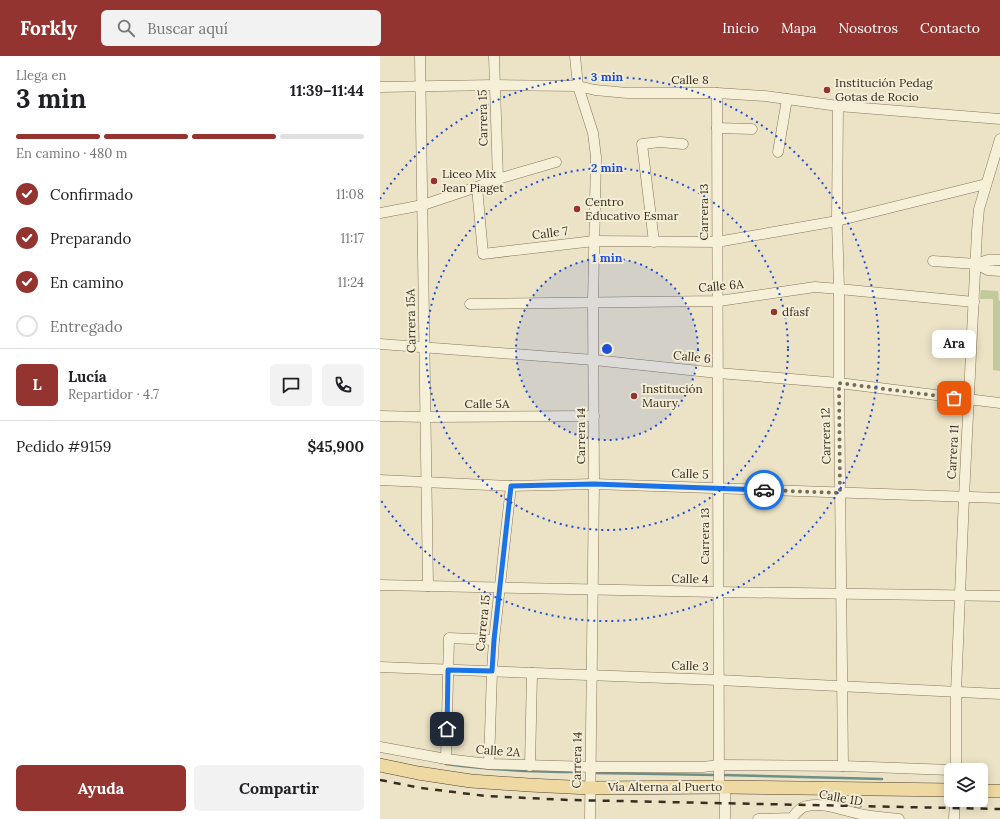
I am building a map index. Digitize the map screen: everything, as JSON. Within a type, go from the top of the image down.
[{"type":"main road","name":"Vía Alterna al Puerto","points":[[380,765],[418,773],[471,781],[590,775],[720,777],[944,790]]},
{"type":"main road","points":[[988,791],[1000,791]]},
{"type":"street","name":"Carrera 15A","points":[[420,56],[428,586]]},
{"type":"street","name":"Carrera 15","points":[[494,56],[498,179]]},
{"type":"street","name":"Carrera 14","points":[[575,56],[578,86],[593,133],[596,157],[593,302],[594,484],[590,819]]},
{"type":"street","name":"Calle 8","points":[[380,87],[495,85],[578,86],[595,90],[627,93],[717,93],[765,96],[838,106],[1000,119]]},
{"type":"street","name":"Carrera 13","points":[[717,93],[720,777],[725,819]]},
{"type":"street","points":[[778,152],[787,99]]},
{"type":"street","name":"Carrera 12","points":[[838,106],[837,221],[839,289],[843,766]]},
{"type":"street","points":[[717,128],[752,129]]},
{"type":"street","name":"Carrera 11","points":[[956,763],[956,692],[964,497],[979,210],[1000,139]]},
{"type":"street","points":[[654,242],[642,144],[660,142],[683,144]]},
{"type":"street","points":[[380,213],[423,205],[498,179],[556,162]]},
{"type":"street","name":"Calle 7","points":[[478,187],[483,254],[594,241],[717,242],[837,221],[986,184]]},
{"type":"street","points":[[933,261],[976,264],[988,260],[1000,260]]},
{"type":"street","points":[[976,264],[988,270],[1000,271]]},
{"type":"street","name":"Calle 6A","points":[[470,304],[719,301],[815,287],[974,302]]},
{"type":"street","name":"Calle 6","points":[[380,344],[594,360],[718,373],[839,383],[1000,403]]},
{"type":"street","name":"Calle 5A","points":[[380,416],[594,416]]},
{"type":"street","name":"Calle 5","points":[[380,480],[511,486],[594,484],[1000,498]]},
{"type":"street","name":"Carrera 15","points":[[489,764],[494,640],[511,486]]},
{"type":"street","name":"Calle 4","points":[[380,585],[593,590],[1000,596]]},
{"type":"street","points":[[446,759],[449,638],[494,640]]},
{"type":"street","name":"Calle 3","points":[[380,667],[719,680],[1000,694]]},
{"type":"street","points":[[530,766],[532,673]]},
{"type":"street","name":"Calle 2A","points":[[380,747],[446,759],[489,764],[530,766],[590,775],[703,767],[720,777],[843,766],[944,770]]},
{"type":"street","name":"Calle 1D","points":[[758,819],[792,818],[798,811],[806,806],[831,807],[864,815],[899,819]]},
{"type":"street","points":[[954,819],[955,807]]},
{"type":"green space","points":[[981,290],[998,291],[1000,301],[1000,371],[993,370],[993,299],[980,299]]},
{"type":"waterway","points":[[446,764],[479,768],[545,772],[578,772]]},
{"type":"waterway","points":[[594,773],[716,775]]},
{"type":"waterway","points":[[721,775],[882,779]]},
{"type":"railway","points":[[380,780],[421,788],[486,796],[570,800],[1000,809]]},
{"type":"way so far","points":[[764,490],[840,493],[839,383],[954,398]]},
{"type":"place","name":"Institución Pedag Gotas de Rocio","points":[[827,90]]},
{"type":"place","name":"Liceo Mix Jean Piaget","points":[[434,181]]},
{"type":"place","name":"Centro Educativo Esmar","points":[[577,209]]},
{"type":"place","name":"dfasf","points":[[774,312]]},
{"type":"place","name":"Institución Maury","points":[[634,396]]},
{"type":"place","name":"Ara","points":[[954,398]]},
{"type":"route","points":[[447,729],[448,670],[492,671],[511,486],[594,484],[764,490]]}]
